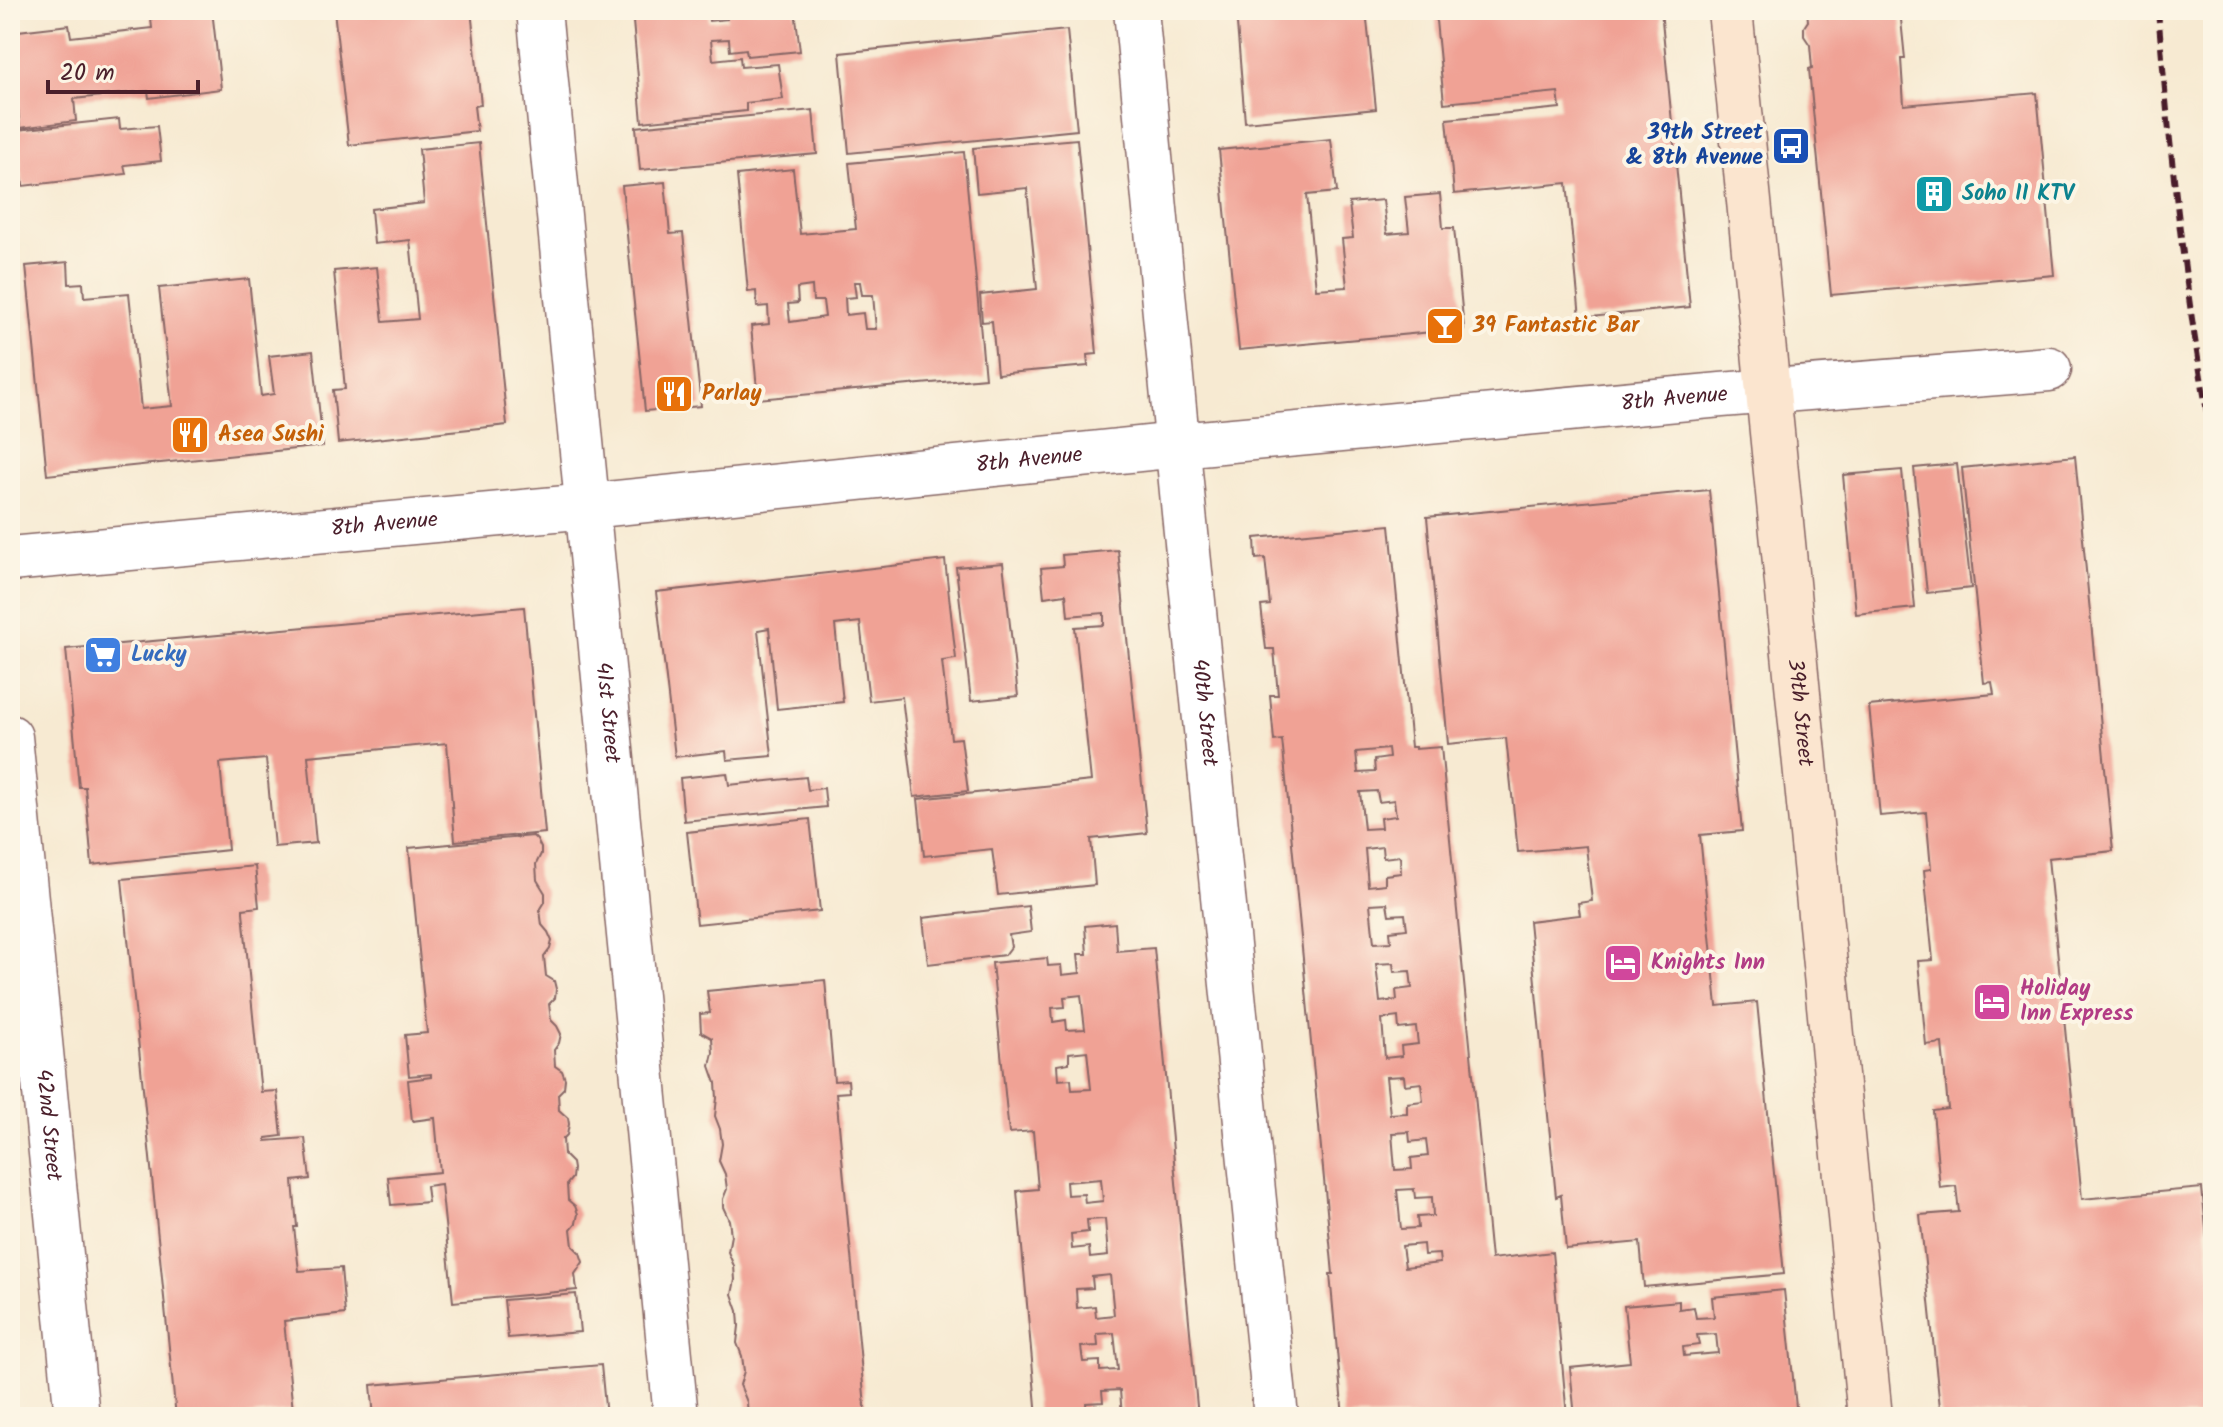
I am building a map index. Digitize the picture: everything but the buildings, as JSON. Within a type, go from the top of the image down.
[{"type":"main road","name":"39th Street","points":[[1730,10],[1870,1417]]},
{"type":"street","name":"41st Street","points":[[539,10],[676,1417]]},
{"type":"street","name":"40th Street","points":[[1136,10],[1276,1417]]},
{"type":"street","name":"8th Avenue","points":[[10,559],[588,506],[1178,445],[1767,391],[2049,369]]},
{"type":"street","name":"42nd Street","points":[[10,737],[77,1417]]},
{"type":"railway","points":[[2158,10],[2180,229],[2213,445]]},
{"type":"place","name":"39th Street & 8th Avenue","points":[[1791,146]]},
{"type":"place","name":"Soho II KTV","points":[[1934,194]]},
{"type":"place","name":"39 Fantastic Bar","points":[[1445,326]]},
{"type":"place","name":"Parlay","points":[[674,394]]},
{"type":"place","name":"Asea Sushi","points":[[190,435]]},
{"type":"place","name":"Lucky","points":[[103,655]]},
{"type":"place","name":"Knights Inn","points":[[1623,963]]},
{"type":"place","name":"Holiday Inn Express","points":[[1992,1002]]}]
